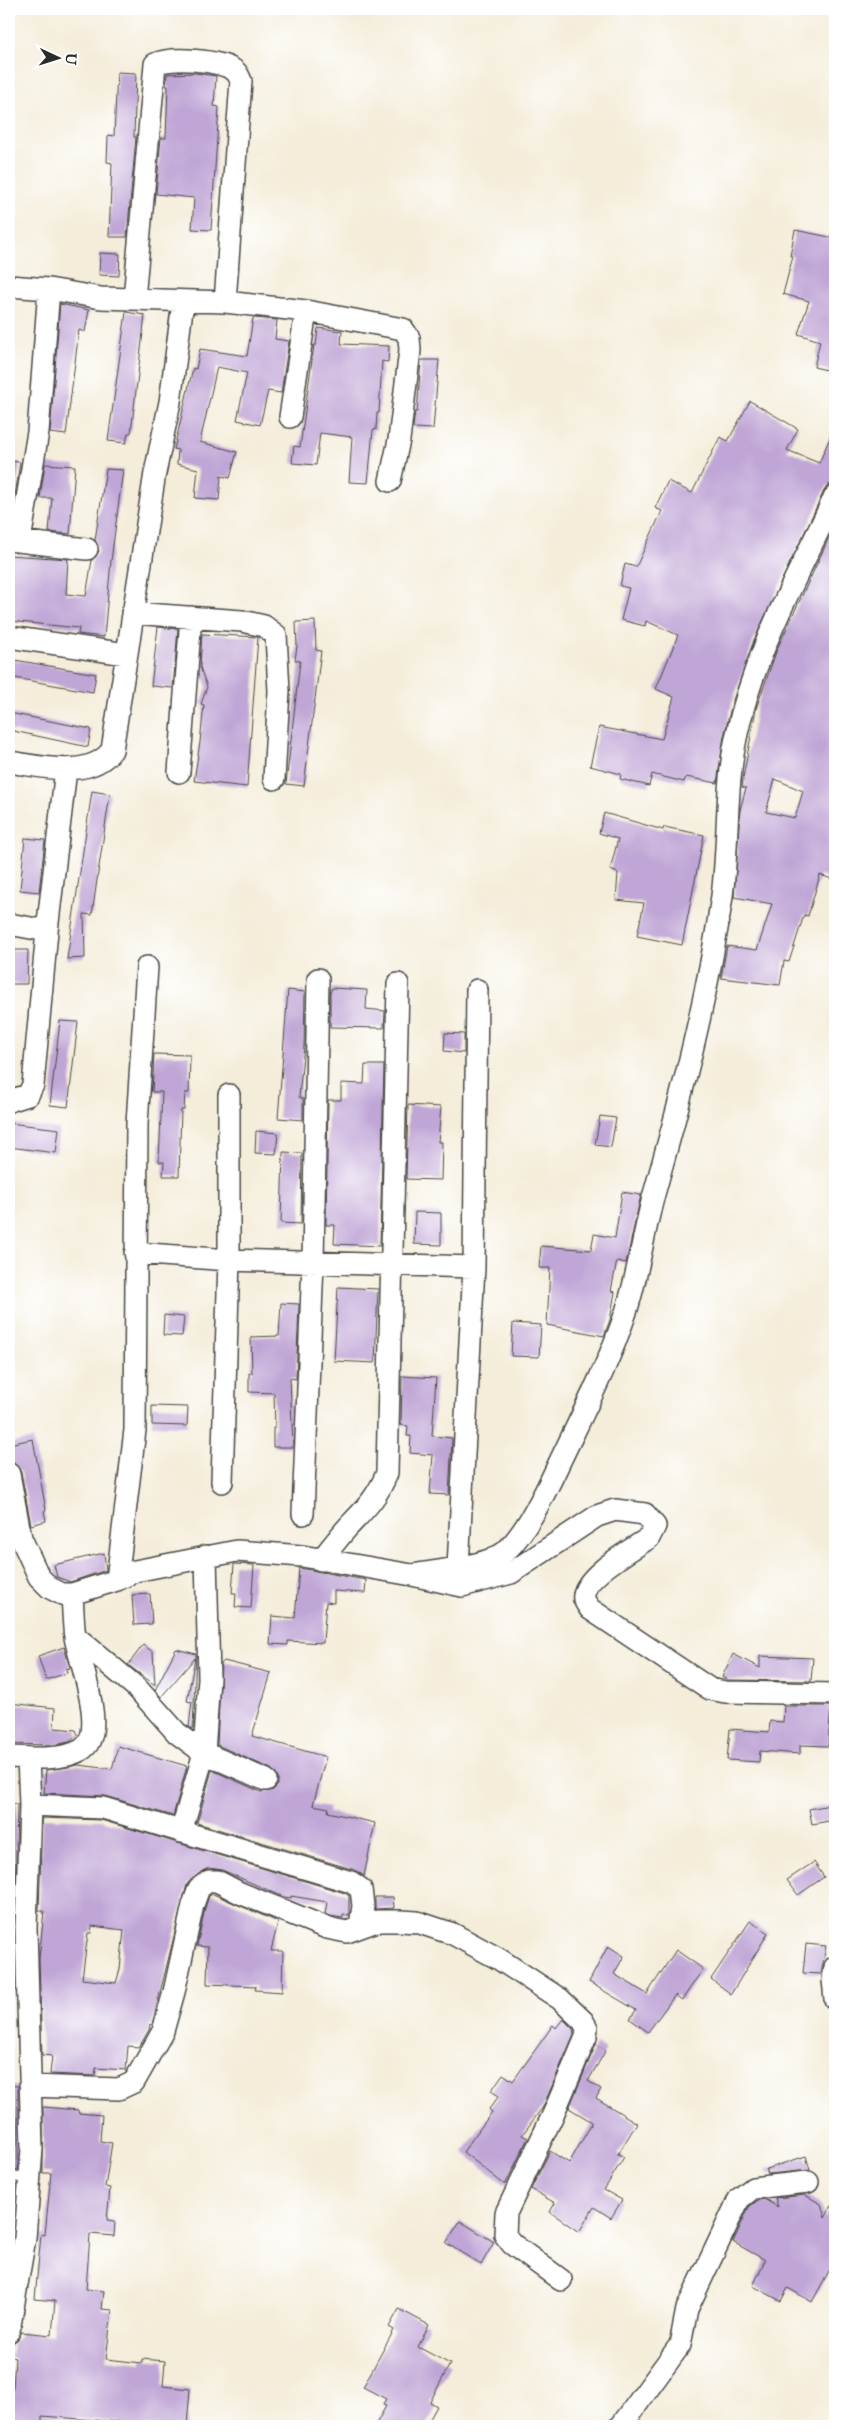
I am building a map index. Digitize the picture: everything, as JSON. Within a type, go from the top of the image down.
[{"type":"street","points":[[134,299],[155,64],[163,60],[176,58],[221,65],[235,71],[241,81],[225,302]]},
{"type":"street","points":[[9,286],[48,289],[101,298],[225,302],[306,311],[403,328],[409,338],[408,380],[395,466],[390,481]]},
{"type":"street","points":[[48,289],[38,432],[14,540],[87,549]]},
{"type":"street","points":[[9,762],[66,769],[106,759],[112,750],[155,473],[170,402],[183,302]]},
{"type":"street","points":[[290,417],[306,311]]},
{"type":"street","points":[[412,1575],[458,1568],[496,1558],[507,1550],[539,1503],[608,1363],[627,1309],[648,1213],[683,1091],[710,974],[723,891],[735,742],[746,695],[779,609],[835,496]]},
{"type":"street","points":[[132,613],[242,621],[264,626],[276,635],[279,690],[274,779]]},
{"type":"street","points":[[179,772],[191,617]]},
{"type":"street","points":[[9,637],[126,654]]},
{"type":"street","points":[[9,1101],[19,1100],[28,1095],[32,1085],[47,931],[66,769]]},
{"type":"street","points":[[9,924],[47,931]]},
{"type":"street","points":[[117,1580],[135,1430],[137,1124],[147,967]]},
{"type":"street","points":[[303,1514],[313,1262],[318,978]]},
{"type":"street","points":[[322,1560],[348,1527],[369,1506],[380,1490],[387,1473],[398,984]]},
{"type":"street","points":[[458,1568],[474,1267],[478,990]]},
{"type":"street","points":[[222,1482],[229,1260],[229,1095]]},
{"type":"street","points":[[135,1253],[229,1260],[474,1267]]},
{"type":"street","points":[[9,1474],[21,1538],[39,1576],[50,1588],[62,1594],[72,1594],[117,1580],[135,1571],[237,1551],[302,1556],[412,1575],[462,1586],[483,1583],[512,1573],[597,1516],[615,1510],[645,1514],[655,1526],[654,1532],[650,1538],[601,1570],[585,1589],[584,1599],[590,1609],[710,1689],[725,1692],[832,1698]]},
{"type":"street","points":[[181,1832],[204,1753],[209,1678],[206,1556]]},
{"type":"street","points":[[9,2331],[25,2238],[31,2178],[31,2086],[18,1927],[30,1806],[18,1757],[70,1754],[83,1749],[91,1736],[93,1712],[75,1636],[72,1594]]},
{"type":"street","points":[[75,1636],[137,1688],[177,1733],[204,1753],[266,1780]]},
{"type":"street","points":[[30,1806],[103,1808],[351,1882],[361,1889],[363,1896],[360,1926]]},
{"type":"street","points":[[31,2086],[119,2089],[134,2082],[163,2031],[174,1992],[193,1905],[203,1883],[217,1880],[240,1892],[327,1928],[347,1932],[377,1921],[417,1922],[453,1934],[499,1959],[560,1999],[583,2021],[587,2028],[586,2036],[552,2118],[506,2213],[505,2235],[512,2244],[561,2280]]},
{"type":"street","points":[[835,1968],[832,1980],[835,1999]]},
{"type":"street","points":[[621,2426],[680,2345],[687,2310],[739,2199],[753,2188],[808,2182]]},
{"type":"lane","points":[[9,2176],[31,2178]]},
{"type":"building","points":[[117,72],[136,73],[134,137],[136,137],[127,237],[109,237],[112,163],[107,162],[108,135],[114,136]]},
{"type":"building","points":[[195,73],[216,76],[214,106],[219,107],[211,230],[192,229],[194,198],[156,194],[161,138],[166,138],[167,74]]},
{"type":"building","points":[[795,230],[835,238],[835,372],[814,367],[820,341],[798,334],[809,301],[783,294],[793,256],[790,256]]},
{"type":"building","points":[[100,253],[120,254],[119,276],[99,275]]},
{"type":"building","points":[[60,304],[89,310],[85,332],[79,330],[66,435],[50,433]]},
{"type":"building","points":[[126,312],[145,315],[131,433],[128,433],[126,443],[108,441]]},
{"type":"building","points":[[253,318],[277,320],[275,339],[289,341],[281,393],[268,391],[260,425],[237,420],[247,373],[217,367],[200,442],[237,452],[230,478],[221,476],[219,500],[195,498],[198,469],[177,464],[178,450],[174,449],[193,368],[196,369],[200,349],[247,356]]},
{"type":"building","points":[[318,328],[342,331],[341,344],[389,346],[388,362],[382,361],[379,413],[377,413],[376,430],[373,430],[368,483],[349,482],[352,437],[320,433],[316,465],[292,463],[294,446],[300,447]]},
{"type":"building","points":[[421,360],[439,360],[433,429],[413,428],[415,412],[417,412]]},
{"type":"building","points":[[750,401],[798,429],[787,450],[819,463],[835,426],[835,484],[828,485],[824,491],[754,640],[732,703],[724,736],[717,783],[686,777],[684,782],[652,774],[649,786],[620,779],[621,774],[590,766],[599,727],[662,739],[674,697],[656,689],[678,635],[646,621],[645,626],[621,620],[629,588],[620,586],[625,564],[636,567],[662,511],[655,508],[668,481],[692,493],[720,437],[728,441]]},
{"type":"building","points":[[9,461],[20,462],[15,496],[9,495]]},
{"type":"building","points":[[45,464],[75,466],[70,534],[49,532],[52,498],[40,498]]},
{"type":"building","points":[[106,469],[123,470],[111,561],[104,637],[78,634],[79,628],[9,621],[9,555],[68,559],[66,594],[86,596],[92,560],[99,551],[95,540]]},
{"type":"building","points":[[835,525],[835,880],[820,875],[808,916],[804,915],[789,962],[784,961],[780,985],[721,978],[727,946],[757,950],[772,904],[734,897],[740,810],[746,788],[742,787],[743,778],[756,709],[777,649]],"holes":[[[775,779],[803,791],[795,818],[766,812]]]},
{"type":"building","points":[[315,621],[316,650],[321,651],[304,786],[286,784],[300,661],[295,660],[297,646],[296,622]]},
{"type":"building","points":[[158,627],[178,629],[173,688],[151,686]]},
{"type":"building","points":[[202,634],[258,637],[247,787],[194,781],[204,705],[201,704],[207,687],[200,667]]},
{"type":"building","points":[[9,659],[96,674],[93,692],[9,677]]},
{"type":"building","points":[[9,713],[91,729],[88,747],[9,730]]},
{"type":"building","points":[[92,791],[110,794],[92,915],[84,914],[85,958],[67,959]]},
{"type":"building","points":[[604,813],[663,830],[664,827],[704,835],[682,945],[637,936],[644,903],[616,900],[618,873],[610,870],[618,839],[599,833]]},
{"type":"building","points":[[25,838],[45,840],[39,892],[20,890]]},
{"type":"building","points":[[9,950],[28,950],[27,984],[9,984]]},
{"type":"building","points":[[332,988],[367,990],[366,1009],[385,1011],[384,1028],[330,1027],[330,993]]},
{"type":"building","points":[[288,990],[305,992],[304,1046],[299,1097],[303,1099],[303,1120],[278,1118]]},
{"type":"building","points":[[60,1021],[78,1022],[68,1107],[50,1105]]},
{"type":"building","points":[[445,1033],[464,1034],[464,1053],[444,1051]]},
{"type":"building","points":[[154,1054],[190,1055],[189,1093],[185,1093],[184,1110],[181,1110],[179,1176],[163,1176],[164,1162],[159,1162],[162,1092],[152,1092]]},
{"type":"building","points":[[365,1065],[384,1065],[380,1246],[334,1244],[335,1225],[326,1225],[328,1100],[341,1100],[341,1083],[364,1084]]},
{"type":"building","points":[[408,1105],[441,1107],[438,1142],[442,1142],[441,1180],[406,1179]]},
{"type":"building","points":[[600,1116],[616,1118],[611,1147],[595,1145]]},
{"type":"building","points":[[9,1123],[59,1129],[56,1153],[9,1147]]},
{"type":"building","points":[[256,1131],[278,1133],[276,1154],[255,1153]]},
{"type":"building","points":[[283,1152],[302,1153],[301,1224],[281,1223]]},
{"type":"building","points":[[622,1192],[641,1195],[626,1263],[617,1261],[611,1291],[615,1292],[610,1320],[604,1336],[547,1325],[550,1268],[539,1268],[541,1246],[591,1250],[594,1234],[615,1238]]},
{"type":"building","points":[[415,1212],[441,1213],[441,1245],[414,1244]]},
{"type":"building","points":[[338,1287],[378,1289],[375,1363],[334,1361]]},
{"type":"building","points":[[281,1303],[299,1304],[296,1379],[290,1378],[293,1447],[273,1447],[273,1428],[275,1428],[274,1393],[249,1392],[249,1373],[252,1373],[251,1337],[279,1336]]},
{"type":"building","points":[[164,1315],[184,1317],[182,1336],[163,1335]]},
{"type":"building","points":[[513,1323],[541,1325],[539,1357],[511,1356]]},
{"type":"building","points":[[402,1376],[436,1378],[432,1436],[452,1438],[449,1495],[430,1494],[433,1455],[410,1453],[411,1436],[407,1436],[408,1426],[401,1425]]},
{"type":"building","points":[[152,1406],[188,1407],[187,1426],[152,1425]]},
{"type":"building","points":[[33,1439],[46,1510],[44,1511],[46,1521],[31,1525],[21,1472],[14,1463],[9,1444]]},
{"type":"building","points":[[104,1553],[106,1570],[70,1582],[57,1577],[54,1565]]},
{"type":"building","points":[[234,1564],[254,1565],[251,1608],[235,1607],[236,1593],[232,1593]]},
{"type":"building","points":[[299,1568],[366,1580],[365,1593],[334,1591],[334,1603],[326,1602],[323,1643],[288,1641],[288,1645],[270,1644],[272,1616],[295,1618]]},
{"type":"building","points":[[150,1594],[152,1624],[134,1625],[132,1595]]},
{"type":"building","points":[[143,1645],[153,1652],[155,1685],[128,1665]]},
{"type":"building","points":[[64,1647],[70,1668],[66,1669],[67,1673],[46,1680],[38,1656]]},
{"type":"building","points":[[176,1649],[196,1654],[193,1729],[189,1727],[192,1702],[187,1701],[195,1658],[161,1697],[155,1690]]},
{"type":"building","points":[[733,1654],[760,1668],[760,1656],[813,1658],[811,1681],[728,1680],[722,1677]]},
{"type":"building","points":[[224,1661],[271,1673],[252,1736],[326,1757],[313,1805],[329,1808],[328,1812],[375,1823],[364,1876],[355,1870],[197,1823],[212,1770],[261,1792],[273,1790],[278,1785],[278,1778],[271,1769],[217,1745],[221,1664]]},
{"type":"building","points":[[9,1703],[55,1708],[54,1728],[76,1730],[78,1735],[69,1742],[54,1745],[9,1744]]},
{"type":"building","points":[[784,1706],[831,1706],[828,1746],[800,1745],[800,1754],[760,1751],[759,1762],[727,1760],[730,1729],[769,1732],[770,1721],[783,1722]]},
{"type":"building","points":[[118,1746],[187,1766],[173,1816],[106,1796],[44,1793],[46,1770],[78,1765],[112,1769]]},
{"type":"building","points":[[9,1803],[17,1804],[15,1896],[9,1896]]},
{"type":"building","points":[[835,1804],[835,1820],[812,1824],[809,1809]]},
{"type":"building","points":[[42,1818],[101,1820],[345,1893],[349,1896],[349,1915],[343,1915],[343,1918],[331,1916],[325,1914],[327,1902],[291,1896],[291,1898],[284,1897],[222,1870],[209,1868],[202,1871],[187,1884],[152,2025],[150,2024],[149,2030],[139,2047],[128,2046],[126,2070],[96,2068],[95,2076],[50,2074],[52,2056],[42,2055],[39,1959],[44,1911],[39,1911]],"holes":[[[92,1926],[124,1930],[120,1969],[116,1983],[82,1979],[88,1933],[91,1933]]]},
{"type":"building","points":[[814,1862],[824,1877],[798,1895],[787,1880]]},
{"type":"building","points":[[213,1894],[278,1922],[271,1951],[283,1951],[282,1992],[255,1990],[256,1986],[207,1984],[208,1947],[197,1946],[205,1908],[209,1896]]},
{"type":"building","points":[[375,1897],[393,1897],[394,1908],[375,1909]]},
{"type":"building","points":[[750,1921],[768,1933],[731,1994],[711,1979]]},
{"type":"building","points":[[806,1944],[826,1946],[821,1974],[803,1973]]},
{"type":"building","points":[[608,1946],[624,1956],[614,1974],[647,1994],[676,1950],[703,1969],[682,2000],[675,1995],[648,2032],[630,2019],[636,2010],[589,1982]]},
{"type":"building","points":[[563,2019],[573,2029],[574,2034],[543,2107],[522,2135],[528,2138],[505,2185],[463,2152],[492,2112],[489,2109],[499,2096],[491,2091],[503,2074],[513,2081],[553,2025],[556,2028]]},
{"type":"building","points":[[596,2044],[606,2050],[588,2081],[601,2089],[596,2098],[637,2123],[618,2154],[624,2157],[604,2190],[622,2200],[611,2218],[594,2207],[579,2232],[550,2212],[555,2203],[531,2189],[550,2151],[569,2163],[591,2125],[592,2122],[569,2108]]},
{"type":"building","points":[[9,2085],[18,2086],[18,2170],[9,2169]]},
{"type":"building","points":[[43,2107],[78,2110],[78,2113],[102,2115],[100,2141],[112,2143],[105,2187],[110,2188],[107,2220],[115,2221],[114,2236],[90,2234],[86,2289],[104,2291],[102,2309],[112,2310],[106,2359],[142,2363],[142,2359],[165,2361],[163,2386],[190,2389],[187,2426],[118,2426],[119,2422],[42,2416],[42,2426],[11,2426],[12,2413],[9,2413],[9,2387],[13,2388],[15,2358],[11,2357],[13,2343],[18,2339],[21,2332],[52,2335],[55,2301],[35,2299],[41,2234],[45,2235],[51,2173],[43,2173]]},
{"type":"building","points":[[806,2156],[810,2170],[768,2174],[766,2169]]},
{"type":"building","points":[[805,2195],[821,2204],[825,2218],[835,2200],[835,2260],[812,2302],[788,2288],[781,2301],[753,2286],[765,2260],[733,2242],[749,2207],[758,2200],[764,2199],[778,2207],[775,2198]]},
{"type":"building","points":[[460,2221],[494,2242],[481,2265],[446,2243]]},
{"type":"building","points":[[399,2309],[429,2325],[418,2347],[450,2364],[430,2402],[437,2406],[426,2426],[375,2426],[386,2406],[383,2404],[386,2399],[363,2387],[394,2330],[389,2327]]}]
